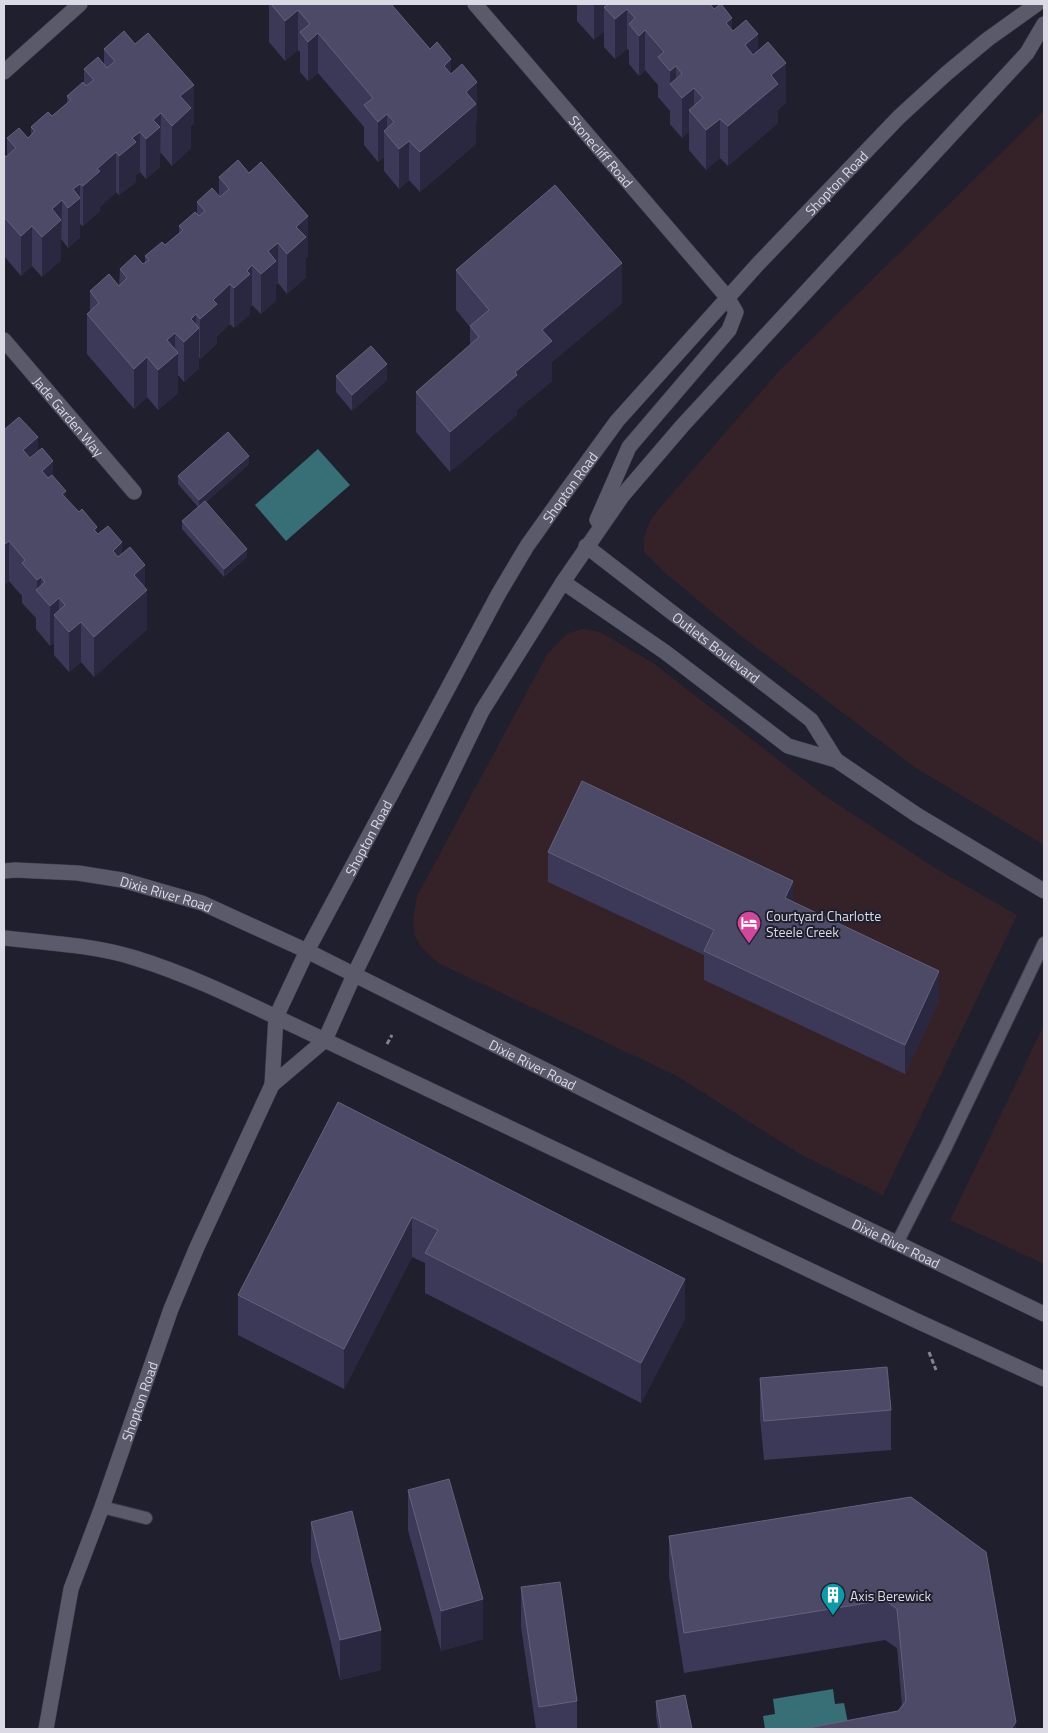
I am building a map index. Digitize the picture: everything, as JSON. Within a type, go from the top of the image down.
[{"type":"street","points":[[4,72],[80,4]]},
{"type":"street","name":"Stonecliff Road","points":[[476,4],[727,297]]},
{"type":"street","name":"Shopton Road","points":[[46,1729],[71,1589],[102,1507],[171,1308],[272,1085],[276,1017],[307,951],[499,593],[528,546],[617,421],[727,297],[900,116],[988,39],[1037,4]]},
{"type":"street","name":"Shopton Road","points":[[272,1085],[325,1040],[354,975],[482,711],[562,582],[623,495],[683,425],[1026,54],[1044,24]]},
{"type":"street","points":[[586,546],[629,447],[729,330],[736,312],[727,297]]},
{"type":"street","name":"Jade Garden Way","points":[[4,340],[134,492]]},
{"type":"street","name":"Outlets Boulevard","points":[[586,546],[811,720],[836,760]]},
{"type":"street","name":"Outlets Boulevard","points":[[562,582],[665,652],[788,746],[836,760],[917,815],[1044,891]]},
{"type":"street","name":"Dixie River Road","points":[[4,872],[15,870],[78,873],[122,880],[202,903],[307,951],[731,1163],[1044,1314]]},
{"type":"street","points":[[4,938],[83,946],[134,958],[184,975],[325,1040],[926,1326],[1044,1379]]},
{"type":"lane","points":[[897,1244],[1044,943]]},
{"type":"lane","points":[[102,1507],[146,1518]]},
{"type":"path","points":[[386,1047],[392,1035]]},
{"type":"shaded area","points":[[1044,111],[1044,845],[916,768],[741,636],[664,572],[644,552],[644,537],[649,523],[657,511],[780,370]]},
{"type":"shaded area","points":[[318,449],[350,485],[286,541],[255,505]]},
{"type":"shaded area","points":[[583,629],[600,632],[653,663],[825,796],[935,868],[1017,915],[883,1195],[800,1154],[677,1076],[438,963],[421,947],[415,936],[413,920],[417,896],[548,653],[568,633]]},
{"type":"shaded area","points":[[1044,1025],[1044,1264],[950,1220]]},
{"type":"shaded area","points":[[833,1689],[835,1704],[844,1703],[849,1728],[765,1729],[763,1716],[775,1714],[773,1699]]},
{"type":"building","points":[[271,4],[391,4],[430,49],[437,42],[451,59],[444,66],[451,74],[462,64],[477,82],[466,92],[476,104],[420,152],[409,141],[399,149],[384,131],[394,122],[387,114],[378,122],[364,105],[373,98],[318,33],[308,42],[300,32],[310,24],[298,10],[285,21]]},
{"type":"building","points":[[609,4],[710,4],[714,9],[721,4],[732,18],[726,23],[733,31],[746,20],[758,34],[745,45],[753,55],[768,42],[786,63],[771,75],[778,84],[728,126],[720,119],[706,130],[689,110],[703,98],[694,88],[682,98],[670,84],[682,74],[676,66],[670,71],[658,57],[664,52],[645,30],[639,36],[629,24],[635,18],[627,9],[615,19],[604,7]]},
{"type":"building","points":[[124,31],[135,44],[148,33],[194,85],[180,96],[191,108],[172,126],[161,113],[153,120],[160,127],[146,139],[140,132],[132,138],[136,142],[119,156],[116,152],[97,169],[100,171],[83,186],[80,184],[73,189],[80,198],[68,208],[62,200],[52,209],[61,220],[42,237],[32,226],[21,236],[4,217],[4,154],[6,157],[16,148],[7,138],[19,128],[28,138],[35,131],[31,127],[48,112],[52,116],[71,100],[67,96],[83,82],[86,86],[94,80],[84,69],[98,57],[107,68],[115,61],[104,49]]},
{"type":"building","points":[[238,160],[249,173],[261,162],[308,216],[296,227],[306,237],[287,254],[278,243],[268,251],[276,261],[261,274],[252,265],[247,271],[250,274],[234,288],[230,284],[213,300],[217,304],[200,319],[196,314],[191,319],[199,328],[184,342],[175,333],[167,340],[178,353],[158,370],[147,357],[134,369],[87,314],[99,303],[90,291],[109,274],[119,286],[127,278],[120,269],[135,255],[143,264],[149,260],[145,256],[162,242],[165,245],[183,230],[179,226],[195,212],[199,216],[205,211],[197,202],[212,188],[220,197],[229,189],[219,177]]},
{"type":"building","points":[[555,185],[622,263],[542,330],[552,341],[515,372],[517,375],[450,432],[416,392],[479,337],[470,326],[489,310],[456,270]]},
{"type":"building","points":[[371,346],[387,364],[352,395],[336,376]]},
{"type":"building","points":[[19,417],[38,437],[23,450],[30,458],[42,448],[53,461],[42,471],[48,478],[52,475],[66,491],[62,494],[79,512],[82,509],[97,527],[94,530],[98,534],[108,526],[122,542],[113,551],[118,557],[130,547],[145,565],[134,575],[147,590],[94,637],[81,622],[69,632],[54,615],[65,605],[59,598],[50,606],[36,590],[45,582],[41,577],[37,580],[22,563],[25,560],[9,541],[4,543],[4,428]]},
{"type":"building","points":[[228,432],[249,456],[199,500],[178,476]]},
{"type":"building","points":[[205,501],[247,549],[224,569],[182,521]]},
{"type":"building","name":"Courtyard Charlotte Steele Creek","points":[[582,781],[793,881],[785,898],[939,971],[905,1045],[704,951],[714,930],[548,852]]},
{"type":"building","points":[[338,1102],[685,1279],[641,1363],[425,1253],[438,1230],[412,1217],[344,1349],[238,1295]]},
{"type":"building","points":[[887,1367],[891,1410],[764,1421],[760,1378]]},
{"type":"building","points":[[449,1479],[483,1599],[441,1611],[408,1490]]},
{"type":"building","name":"Axis Berewick","points":[[911,1497],[986,1552],[1016,1722],[1011,1729],[803,1729],[898,1711],[906,1701],[897,1609],[885,1600],[684,1633],[669,1536]]},
{"type":"building","points":[[352,1511],[381,1630],[340,1640],[311,1522]]},
{"type":"building","points":[[560,1582],[577,1701],[539,1707],[521,1587]]},
{"type":"building","points":[[685,1695],[692,1729],[661,1729],[656,1701]]},
{"type":"place","name":"Courtyard Charlotte Steele Creek","points":[[749,944]]},
{"type":"place","name":"Axis Berewick","points":[[833,1616]]}]
